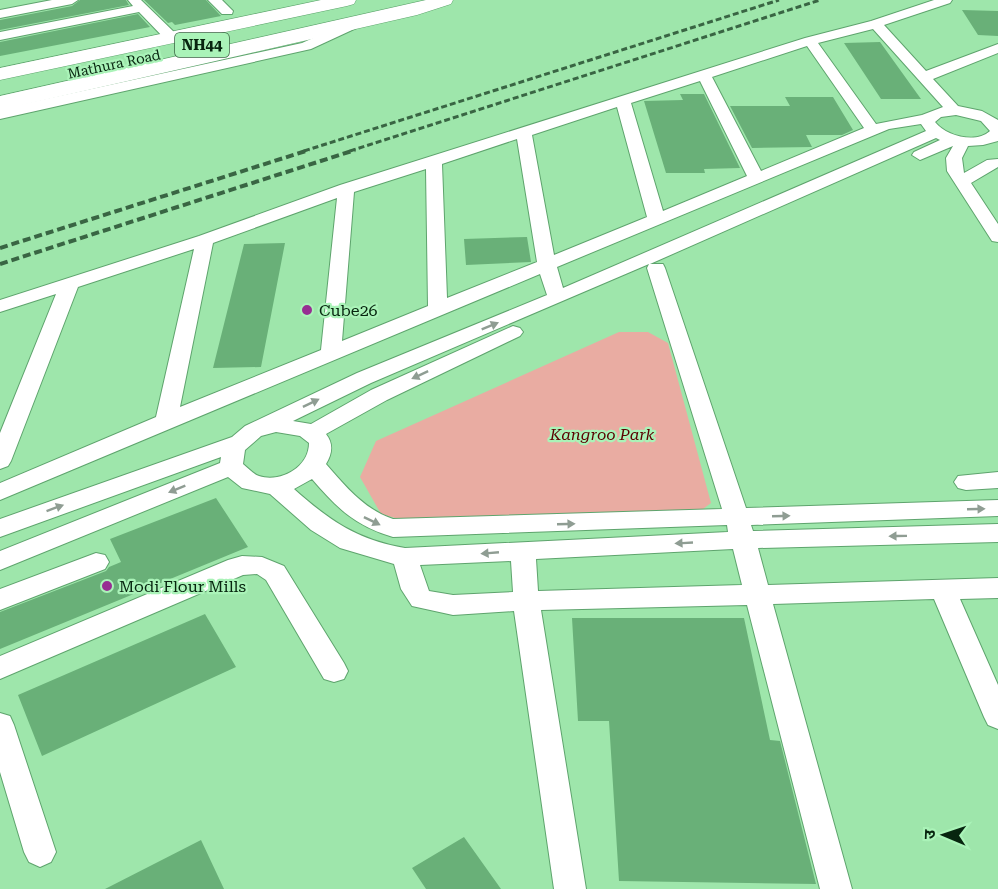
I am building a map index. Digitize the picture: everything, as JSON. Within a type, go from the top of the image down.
[{"type":"highway","name":"Mathura Road","points":[[2,77],[171,37],[347,0]]},
{"type":"highway","name":"Mathura Road","points":[[2,77],[403,0]]},
{"type":"highway","points":[[0,103],[444,0]]},
{"type":"street","points":[[0,14],[72,0]]},
{"type":"street","points":[[214,0],[227,11]]},
{"type":"street","points":[[0,306],[205,240],[346,189],[810,41],[876,24],[946,0]]},
{"type":"street","points":[[0,36],[138,4],[171,37]]},
{"type":"street","points":[[0,114],[306,46],[360,21]]},
{"type":"street","points":[[876,24],[954,111]]},
{"type":"street","points":[[810,41],[874,131]]},
{"type":"street","points":[[925,77],[998,48]]},
{"type":"street","points":[[704,75],[757,180]]},
{"type":"street","points":[[623,101],[657,221]]},
{"type":"street","points":[[312,433],[378,395],[656,262],[932,126],[938,113],[954,111],[973,114],[989,120],[998,132],[992,139],[965,141],[656,262],[557,298],[364,378],[258,429],[237,442],[10,524],[7,490],[438,309],[874,131],[900,122],[932,126],[965,141],[995,166],[961,182]]},
{"type":"street","points":[[973,114],[998,111]]},
{"type":"street","points":[[524,133],[547,266],[557,298]]},
{"type":"street","points":[[965,141],[954,163],[961,182],[998,237]]},
{"type":"street","points":[[434,162],[438,309]]},
{"type":"street","points":[[331,354],[346,189]]},
{"type":"street","points":[[634,230],[656,262],[740,529],[836,889]]},
{"type":"street","points":[[166,422],[205,240]]},
{"type":"street","points":[[0,460],[70,284]]},
{"type":"street","points":[[375,336],[402,362]]},
{"type":"street","points":[[364,378],[378,395]]},
{"type":"street","points":[[237,442],[231,456],[231,467],[246,481],[260,485],[275,485],[301,478],[315,467],[322,451],[320,441],[312,433],[286,425],[258,429]]},
{"type":"street","points":[[0,561],[231,467]]},
{"type":"street","points":[[315,467],[346,503],[367,520],[393,528],[740,529],[998,533]]},
{"type":"street","points":[[966,482],[998,480]]},
{"type":"street","points":[[275,485],[309,517],[338,537],[358,548],[381,555],[405,558],[523,550],[740,529],[998,508]]},
{"type":"street","points":[[309,517],[346,503]]},
{"type":"street","points":[[523,550],[526,601],[570,889]]},
{"type":"street","points":[[405,558],[414,589],[421,599],[453,605],[998,588]]},
{"type":"street","points":[[0,600],[96,562]]},
{"type":"street","points":[[0,668],[237,567],[257,564],[275,573],[334,671]]},
{"type":"street","points":[[943,589],[998,717]]},
{"type":"street","points":[[0,725],[9,783],[40,852]]},
{"type":"green space","name":"Kangroo Park","points":[[619,332],[648,332],[668,343],[711,503],[691,518],[413,523],[381,514],[360,477],[376,441]]},
{"type":"building","points":[[80,0],[126,0],[129,5],[0,30],[0,20],[72,6]]},
{"type":"building","points":[[144,0],[206,0],[221,16],[175,25],[172,22],[168,23]]},
{"type":"building","points":[[962,10],[998,11],[998,36],[978,35]]},
{"type":"building","points":[[138,14],[150,27],[0,56],[0,42]]},
{"type":"building","points":[[880,42],[921,99],[881,99],[844,43]]},
{"type":"building","points":[[680,94],[704,94],[740,168],[704,169],[705,173],[666,173],[644,101],[683,100]]},
{"type":"building","points":[[785,97],[833,97],[853,130],[842,135],[806,135],[812,147],[752,148],[730,106],[790,106]]},
{"type":"building","points":[[527,237],[531,262],[466,265],[464,239]]},
{"type":"building","points":[[285,243],[261,367],[213,368],[244,244]]},
{"type":"building","name":"Modi Flour Mills","points":[[216,498],[248,547],[0,649],[0,612],[106,571],[109,567],[121,562],[110,539]]},
{"type":"building","points":[[205,614],[236,667],[42,756],[18,695]]},
{"type":"building","points":[[572,618],[744,618],[770,740],[780,741],[816,884],[619,881],[609,721],[578,721]]},
{"type":"building","points":[[464,837],[501,889],[426,889],[412,868]]},
{"type":"building","points":[[201,840],[224,889],[105,889]]},
{"type":"railway","points":[[304,151],[779,0]]},
{"type":"railway","points":[[350,151],[820,0]]},
{"type":"railway","points":[[0,248],[309,150]]},
{"type":"railway","points":[[0,264],[355,150]]},
{"type":"place","name":"Cube26","points":[[307,310]]},
{"type":"place","name":"Modi Flour Mills","points":[[107,586]]}]
